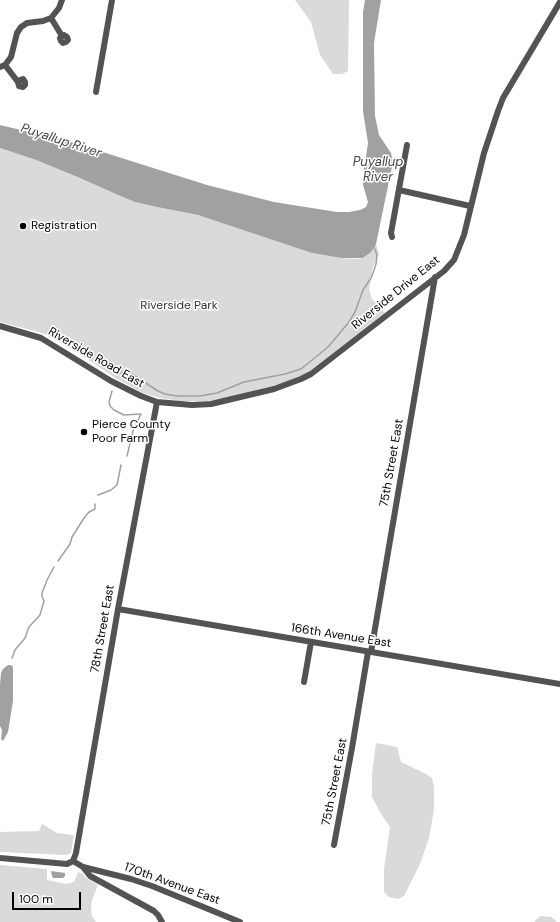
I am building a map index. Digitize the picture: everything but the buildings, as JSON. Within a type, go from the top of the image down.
[{"type":"street","points":[[18,82],[2,66],[12,57],[16,33],[27,23],[43,21],[50,18],[59,8],[62,0]]},
{"type":"street","points":[[96,92],[112,0]]},
{"type":"street","name":"Riverside Drive East","points":[[157,402],[192,405],[211,404],[274,389],[301,379],[322,366],[444,271],[456,256],[464,235],[470,206],[489,136],[504,98],[560,2]]},
{"type":"street","points":[[50,18],[62,36]]},
{"type":"street","points":[[392,237],[391,233],[407,145]]},
{"type":"street","points":[[399,190],[470,206]]},
{"type":"street","name":"75th Street East","points":[[334,845],[370,652],[435,278]]},
{"type":"street","name":"Riverside Road East","points":[[0,326],[41,338],[111,381],[157,402]]},
{"type":"street","name":"78th Street East","points":[[73,861],[76,853],[118,609],[157,402]]},
{"type":"street","name":"166th Avenue East","points":[[118,609],[560,684]]},
{"type":"street","points":[[304,682],[311,642]]},
{"type":"street","points":[[0,858],[68,864],[73,861]]},
{"type":"street","name":"170th Avenue East","points":[[73,861],[83,868],[141,882],[240,922]]},
{"type":"street","points":[[83,868],[90,876],[154,911],[162,922]]},
{"type":"street","points":[[221,914],[227,922]]},
{"type":"green space","points":[[295,0],[349,0],[348,71],[342,74],[333,74],[320,55],[311,22]]},
{"type":"green space","name":"Riverside Park","points":[[0,148],[36,160],[135,202],[198,215],[312,253],[357,259],[363,258],[367,255],[376,244],[379,254],[373,267],[369,290],[372,299],[385,313],[307,373],[291,381],[209,401],[180,401],[160,398],[143,393],[115,378],[53,338],[42,333],[0,322]]},
{"type":"green space","points":[[376,743],[397,747],[401,762],[432,778],[434,787],[434,810],[429,838],[420,864],[404,896],[398,899],[389,897],[384,892],[384,869],[390,827],[372,797],[372,774]]},
{"type":"green space","points":[[42,824],[57,833],[74,835],[71,853],[67,855],[0,852],[0,832],[39,831]]},
{"type":"green space","points":[[0,865],[47,869],[47,880],[66,884],[74,882],[78,872],[83,874],[86,878],[98,885],[92,900],[91,909],[92,916],[96,922],[0,922]]},
{"type":"green space","points":[[540,916],[552,917],[557,922],[534,922]]},
{"type":"water","name":"Puyallup River","points":[[365,0],[381,0],[374,43],[375,116],[379,135],[391,153],[393,162],[376,244],[371,252],[363,258],[341,258],[312,253],[198,215],[135,202],[36,160],[0,148],[0,125],[71,142],[207,185],[274,202],[337,212],[360,210],[366,207],[368,202],[363,185],[368,143],[363,111],[363,12]]},
{"type":"water","points":[[8,665],[13,667],[13,701],[8,732],[3,741],[1,739],[2,730],[0,726],[0,685],[1,673]]},
{"type":"water","points":[[51,871],[65,873],[65,876],[63,878],[53,878]]},
{"type":"waterway","points":[[121,373],[127,371],[165,394],[177,396],[200,396],[217,393],[244,382],[285,374],[301,369],[328,347],[349,322],[355,312],[363,290],[371,278],[376,264],[377,255],[374,247]]},
{"type":"waterway","points":[[112,391],[109,402],[110,406],[114,410],[124,415],[141,414],[133,431],[127,456]]},
{"type":"waterway","points":[[98,495],[111,490],[117,485],[121,465]]},
{"type":"waterway","points":[[58,561],[70,544],[72,537],[84,518],[89,512],[95,509],[95,504]]},
{"type":"waterway","points":[[12,658],[15,650],[25,638],[29,627],[40,615],[44,601],[42,593],[54,567]]},
{"type":"place","name":"Registration","points":[[23,226]]},
{"type":"place","name":"Pierce County Poor Farm","points":[[84,432]]}]
